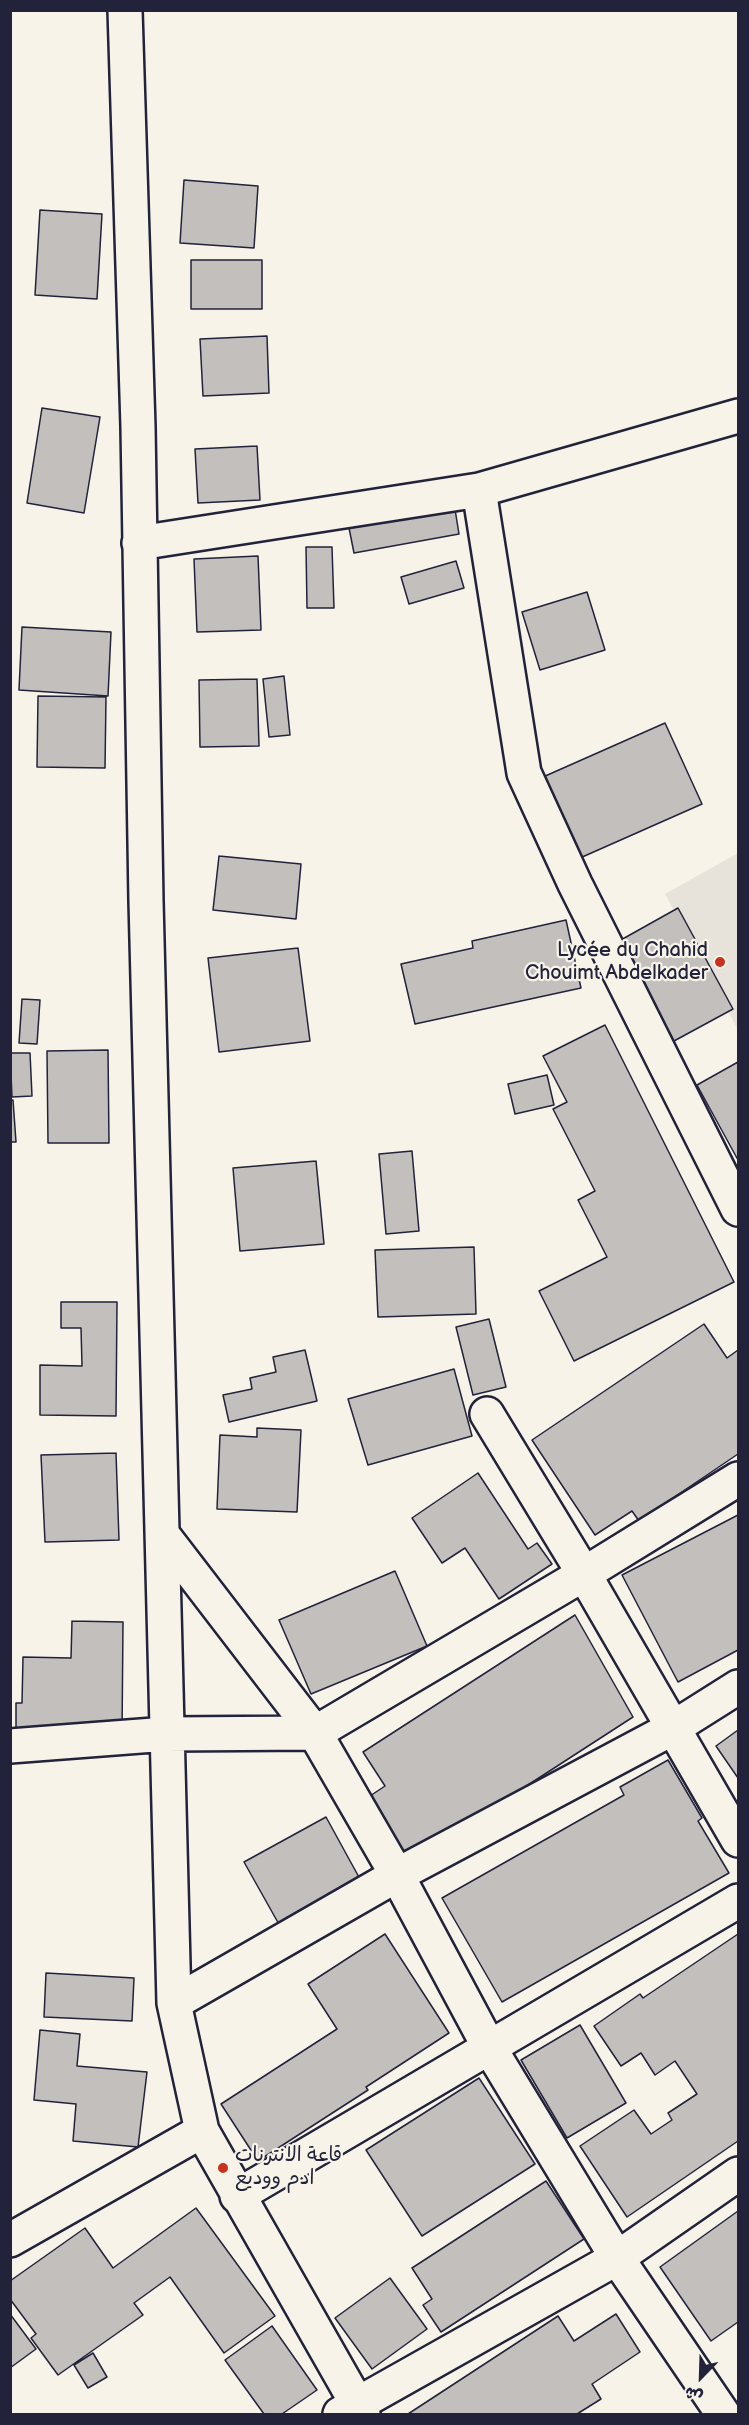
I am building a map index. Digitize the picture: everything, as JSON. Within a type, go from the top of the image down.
[{"type":"street","points":[[125,10],[174,2003],[202,2131],[354,2411],[617,2258],[738,2174]]},
{"type":"street","points":[[139,543],[478,490],[738,416]]},
{"type":"street","points":[[478,490],[524,773],[574,884],[738,1209]]},
{"type":"street","points":[[487,1414],[584,1574],[738,1840]]},
{"type":"street","points":[[10,1746],[167,1734],[315,1733],[584,1574],[738,1479]]},
{"type":"street","points":[[163,1535],[315,1733],[397,1875],[489,2048],[617,2258],[723,2415]]},
{"type":"street","points":[[174,2003],[397,1875],[673,1728],[738,1687]]},
{"type":"street","points":[[237,2196],[738,1901]]},
{"type":"street","points":[[10,2240],[202,2131]]},
{"type":"shaded area","name":"Lycée du Chahid Chouimt Abdelkader","points":[[738,853],[738,1030],[665,894]]},
{"type":"building","points":[[184,180],[258,186],[254,248],[180,243]]},
{"type":"building","points":[[40,210],[102,214],[97,299],[35,295]]},
{"type":"building","points":[[191,260],[262,260],[262,309],[191,309]]},
{"type":"building","points":[[267,336],[269,393],[203,396],[200,339]]},
{"type":"building","points":[[42,408],[100,417],[84,513],[27,503]]},
{"type":"building","points":[[257,446],[260,500],[198,503],[195,449]]},
{"type":"building","points":[[454,503],[459,534],[354,553],[348,523]]},
{"type":"building","points":[[306,547],[332,547],[334,608],[307,608]]},
{"type":"building","points":[[258,556],[261,630],[197,632],[194,559]]},
{"type":"building","points":[[456,561],[464,588],[409,604],[401,577]]},
{"type":"building","points":[[587,592],[605,650],[540,670],[522,612]]},
{"type":"building","points":[[22,627],[111,632],[108,696],[19,690]]},
{"type":"building","points":[[284,676],[290,735],[269,737],[263,679]]},
{"type":"building","points":[[257,679],[259,746],[200,747],[199,680]]},
{"type":"building","points":[[38,696],[106,697],[105,768],[37,767]]},
{"type":"building","points":[[665,723],[702,804],[580,858],[543,777]]},
{"type":"building","points":[[219,856],[301,864],[296,919],[213,910]]},
{"type":"building","points":[[678,908],[733,1009],[674,1041],[619,941]]},
{"type":"building","points":[[566,920],[581,988],[415,1024],[401,964],[473,948],[472,941]]},
{"type":"building","points":[[298,948],[310,1041],[219,1052],[208,958]]},
{"type":"building","points":[[22,999],[40,1000],[37,1044],[19,1043]]},
{"type":"building","points":[[605,1025],[734,1282],[574,1361],[539,1291],[607,1257],[578,1200],[595,1191],[553,1109],[567,1102],[543,1056]]},
{"type":"building","points":[[108,1050],[109,1143],[48,1143],[47,1051]]},
{"type":"building","points":[[10,1053],[30,1053],[32,1096],[12,1097]]},
{"type":"building","points":[[738,1062],[738,1160],[697,1085]]},
{"type":"building","points":[[547,1075],[554,1105],[515,1114],[508,1084]]},
{"type":"building","points":[[10,1100],[13,1100],[16,1142],[10,1142]]},
{"type":"building","points":[[412,1151],[419,1231],[386,1234],[379,1154]]},
{"type":"building","points":[[316,1161],[324,1244],[240,1251],[233,1168]]},
{"type":"building","points":[[474,1247],[476,1314],[378,1317],[375,1250]]},
{"type":"building","points":[[61,1302],[117,1302],[116,1416],[40,1415],[40,1365],[82,1366],[81,1328],[61,1328]]},
{"type":"building","points":[[489,1319],[506,1387],[473,1395],[456,1327]]},
{"type":"building","points":[[704,1324],[727,1358],[738,1350],[738,1454],[639,1521],[632,1511],[595,1535],[532,1440]]},
{"type":"building","points":[[305,1350],[317,1401],[229,1422],[223,1395],[252,1389],[250,1378],[276,1372],[273,1357]]},
{"type":"building","points":[[454,1369],[472,1436],[368,1465],[348,1399]]},
{"type":"building","points":[[257,1428],[301,1430],[297,1512],[217,1509],[220,1435],[257,1437]]},
{"type":"building","points":[[116,1453],[119,1540],[45,1542],[41,1455]]},
{"type":"building","points":[[478,1473],[528,1549],[537,1543],[552,1564],[499,1599],[465,1548],[442,1563],[412,1518]]},
{"type":"building","points":[[738,1515],[738,1650],[678,1682],[622,1575]]},
{"type":"building","points":[[395,1571],[427,1646],[311,1694],[279,1620]]},
{"type":"building","points":[[575,1615],[633,1717],[409,1862],[367,1798],[385,1786],[363,1752]]},
{"type":"building","points":[[72,1621],[123,1622],[122,1736],[16,1734],[16,1703],[22,1703],[23,1657],[71,1658]]},
{"type":"building","points":[[738,1730],[738,1778],[716,1746]]},
{"type":"building","points":[[668,1760],[702,1818],[698,1821],[729,1873],[502,2002],[442,1898],[624,1795],[620,1787]]},
{"type":"building","points":[[326,1817],[366,1890],[285,1935],[244,1862]]},
{"type":"building","points":[[385,1934],[449,2033],[366,2087],[368,2090],[258,2161],[221,2104],[337,2029],[308,1984]]},
{"type":"building","points":[[738,1934],[738,2141],[627,2217],[580,2146],[634,2110],[651,2134],[672,2120],[668,2113],[697,2094],[675,2061],[655,2075],[641,2053],[621,2066],[594,2026],[640,1994],[643,1998]]},
{"type":"building","points":[[46,1973],[134,1978],[132,2021],[44,2017]]},
{"type":"building","points":[[580,2025],[626,2103],[567,2138],[521,2060]]},
{"type":"building","points":[[40,2030],[80,2034],[77,2066],[147,2072],[138,2147],[73,2141],[76,2104],[34,2100]]},
{"type":"building","points":[[479,2078],[535,2164],[422,2236],[366,2150]]},
{"type":"building","points":[[546,2181],[584,2239],[441,2332],[423,2305],[432,2299],[412,2268]]},
{"type":"building","points":[[196,2208],[275,2316],[224,2353],[170,2277],[134,2303],[143,2315],[58,2375],[31,2338],[36,2334],[10,2299],[10,2281],[85,2228],[113,2268]]},
{"type":"building","points":[[738,2211],[738,2322],[711,2341],[660,2267]]},
{"type":"building","points":[[390,2278],[427,2329],[372,2369],[335,2318]]},
{"type":"building","points":[[10,2314],[36,2349],[10,2368]]},
{"type":"building","points":[[616,2314],[640,2352],[592,2384],[601,2399],[577,2414],[408,2414],[558,2316],[574,2341]]},
{"type":"building","points":[[272,2326],[317,2390],[282,2414],[264,2414],[225,2360]]},
{"type":"building","points":[[93,2353],[107,2377],[88,2388],[74,2365]]},
{"type":"place","name":"Lycée du Chahid Chouimt Abdelkader","points":[[720,962]]},
{"type":"place","name":"قاعة الانترنات ادم ووديع","points":[[223,2168]]}]
